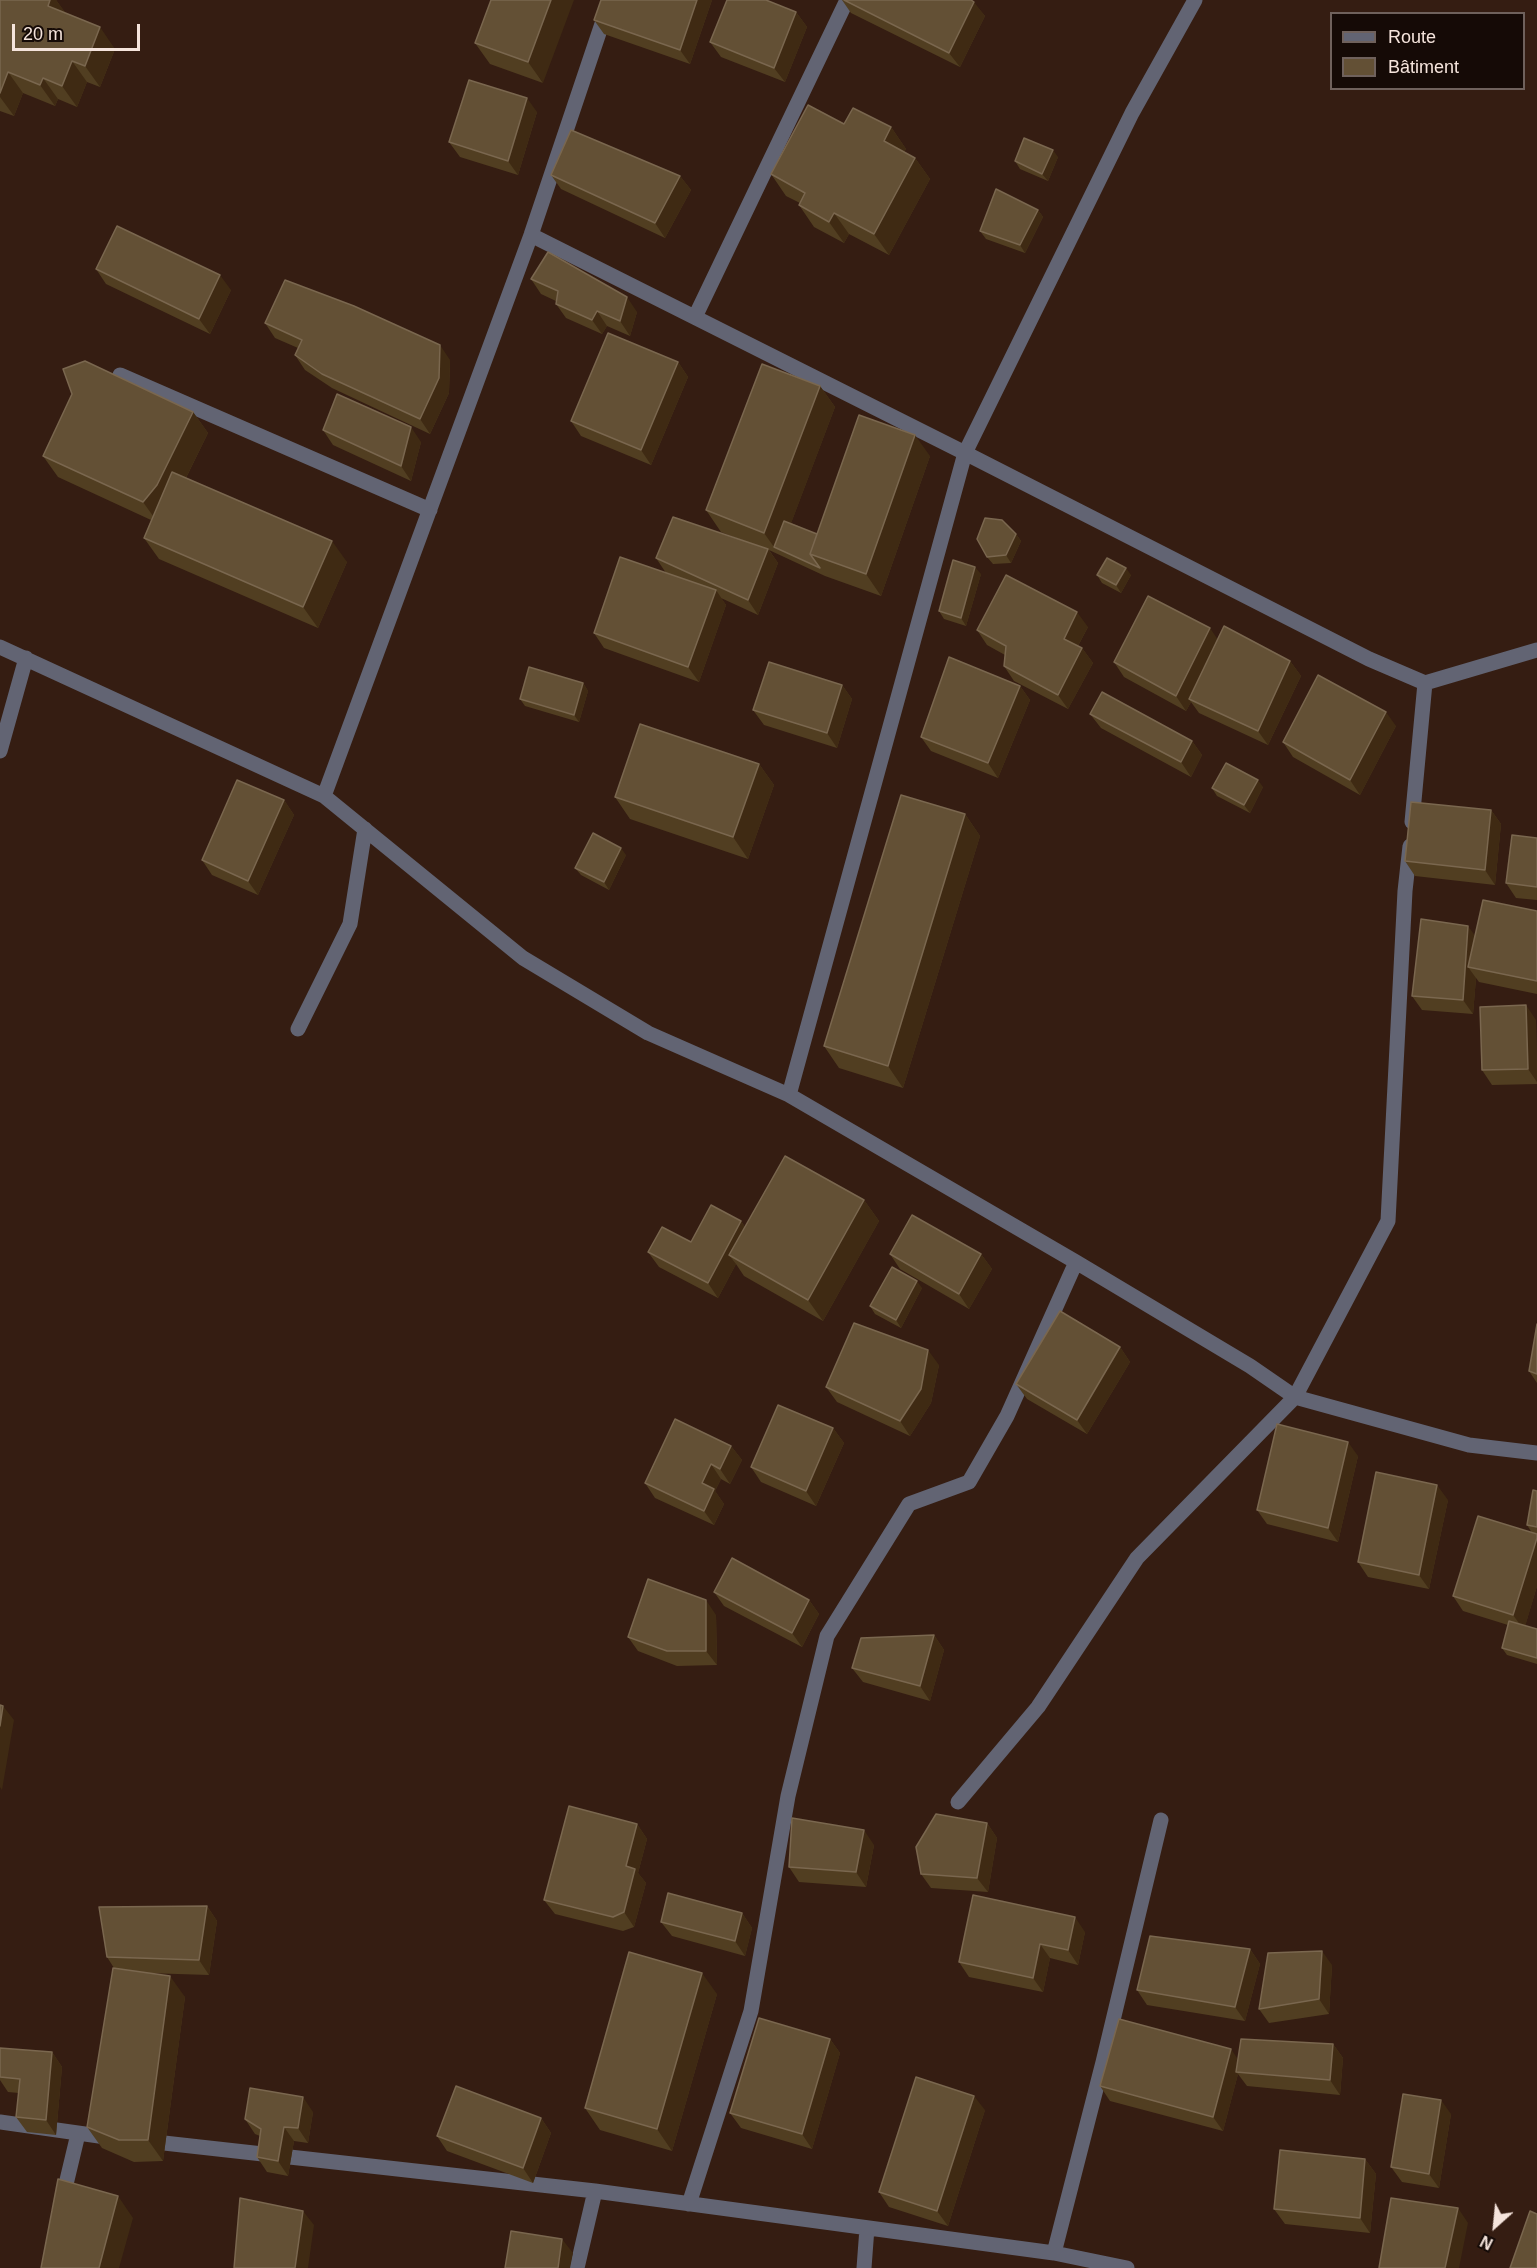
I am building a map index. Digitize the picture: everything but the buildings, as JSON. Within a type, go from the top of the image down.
[{"type":"street","points":[[324,796],[531,236],[610,0]]},
{"type":"street","points":[[694,317],[847,0]]},
{"type":"street","points":[[789,1095],[966,453],[1132,113],[1195,0]]},
{"type":"street","points":[[531,236],[966,453],[1369,659],[1425,683],[1537,650]]},
{"type":"street","points":[[120,375],[430,510]]},
{"type":"street","points":[[0,647],[324,796],[523,958],[648,1033],[789,1095],[1076,1262],[1250,1366],[1295,1396],[1469,1445],[1537,1453]]},
{"type":"street","points":[[0,751],[26,658]]},
{"type":"street","points":[[958,1802],[1038,1707],[1137,1558],[1295,1396],[1388,1221],[1405,891],[1425,683]]},
{"type":"street","points":[[298,1029],[350,924],[365,830]]},
{"type":"street","points":[[689,2204],[751,2011],[788,1796],[827,1636],[909,1504],[969,1482],[1007,1416],[1076,1262]]},
{"type":"street","points":[[1054,2253],[1161,1820]]},
{"type":"street","points":[[0,2122],[78,2134],[595,2191],[1054,2253],[1127,2268]]},
{"type":"street","points":[[59,2212],[78,2134]]},
{"type":"street","points":[[578,2268],[595,2191]]},
{"type":"street","points":[[864,2268],[867,2228]]}]
